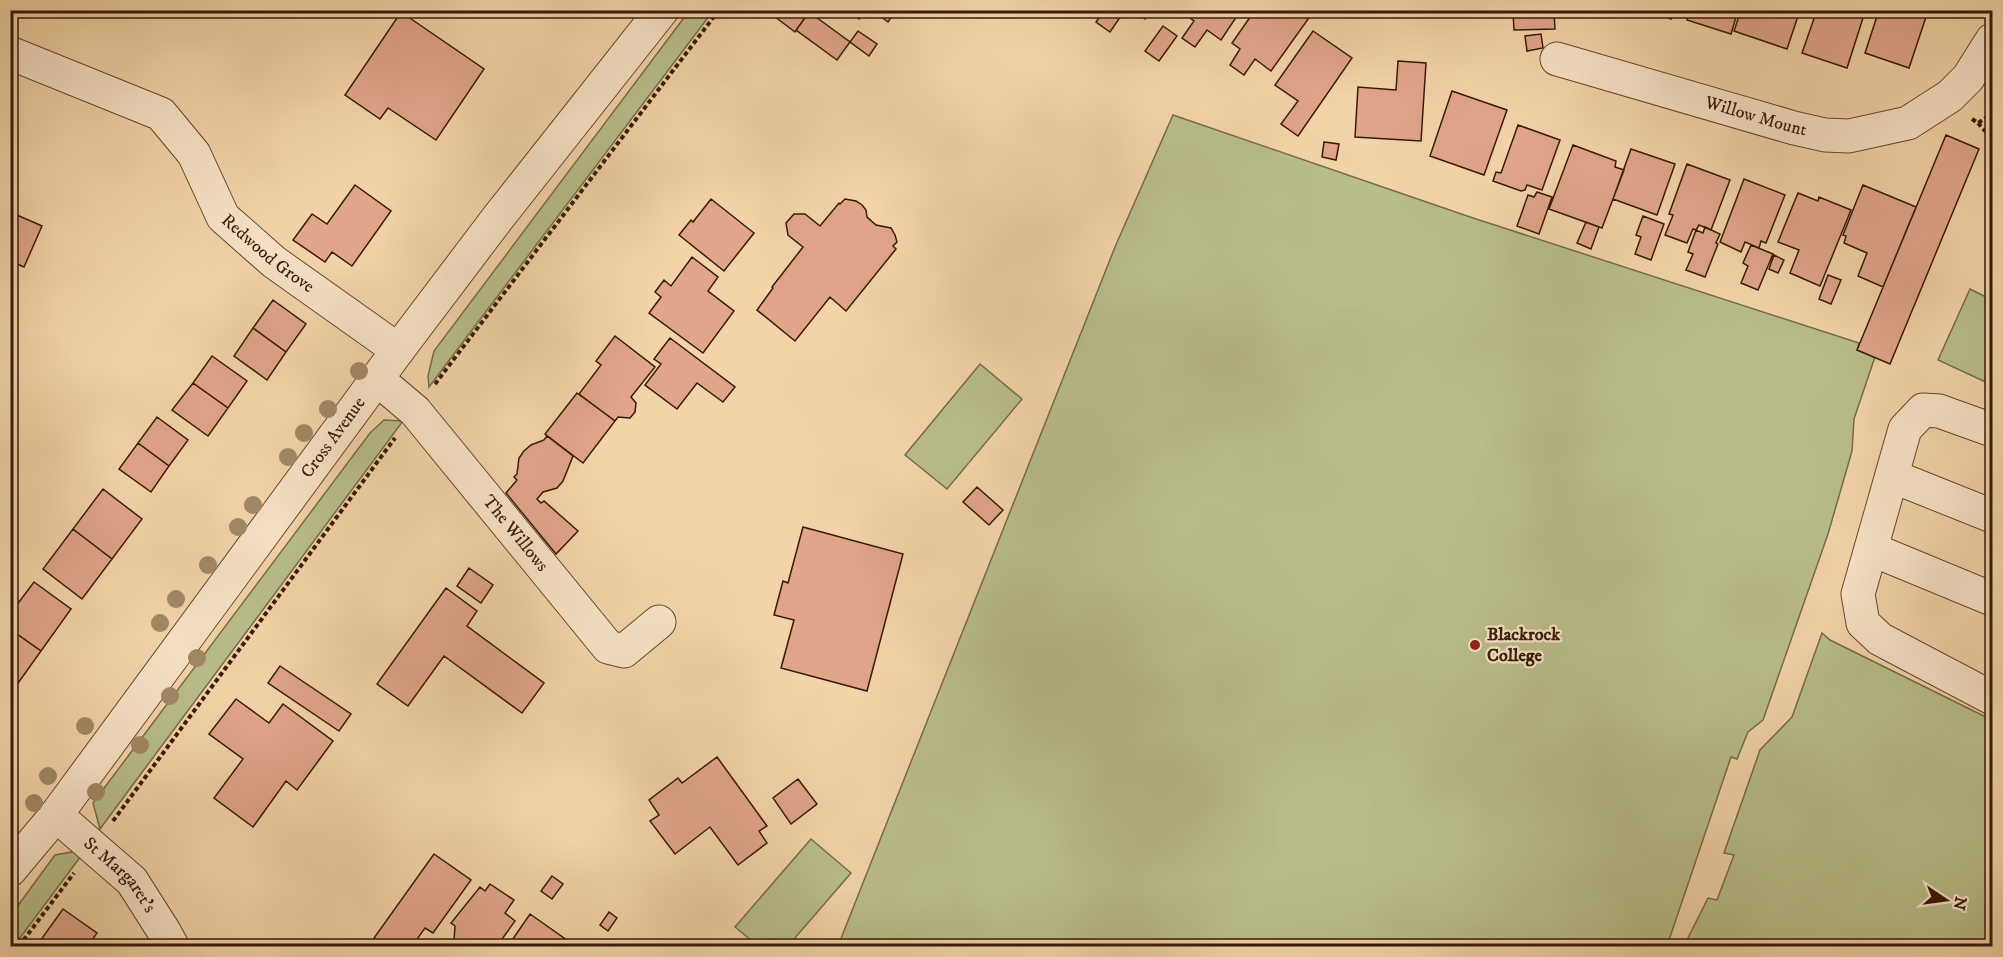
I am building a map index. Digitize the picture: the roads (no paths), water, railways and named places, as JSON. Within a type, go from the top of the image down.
[{"type":"street","name":"Cross Avenue","points":[[10,870],[56,815],[376,379],[497,219],[662,10]]},
{"type":"street","name":"Willow Mount","points":[[1557,59],[1826,135],[1849,136],[1908,123],[1950,96],[1968,78],[1992,40]]},
{"type":"street","name":"Redwood Grove","points":[[10,53],[161,114],[194,154],[223,217],[274,262],[398,350]]},
{"type":"street","name":"The Willows","points":[[376,379],[415,411],[608,647],[624,651],[660,622]]},
{"type":"street","points":[[1990,688],[1880,639],[1863,623],[1858,594],[1905,429],[1923,410],[1939,411],[1992,430]]},
{"type":"street","points":[[1892,476],[1992,516]]},
{"type":"street","points":[[1871,549],[1992,598]]},
{"type":"street","name":"St Margaret's","points":[[56,815],[132,881],[172,946]]},
{"type":"place","name":"Blackrock College","points":[[1475,645]]}]
